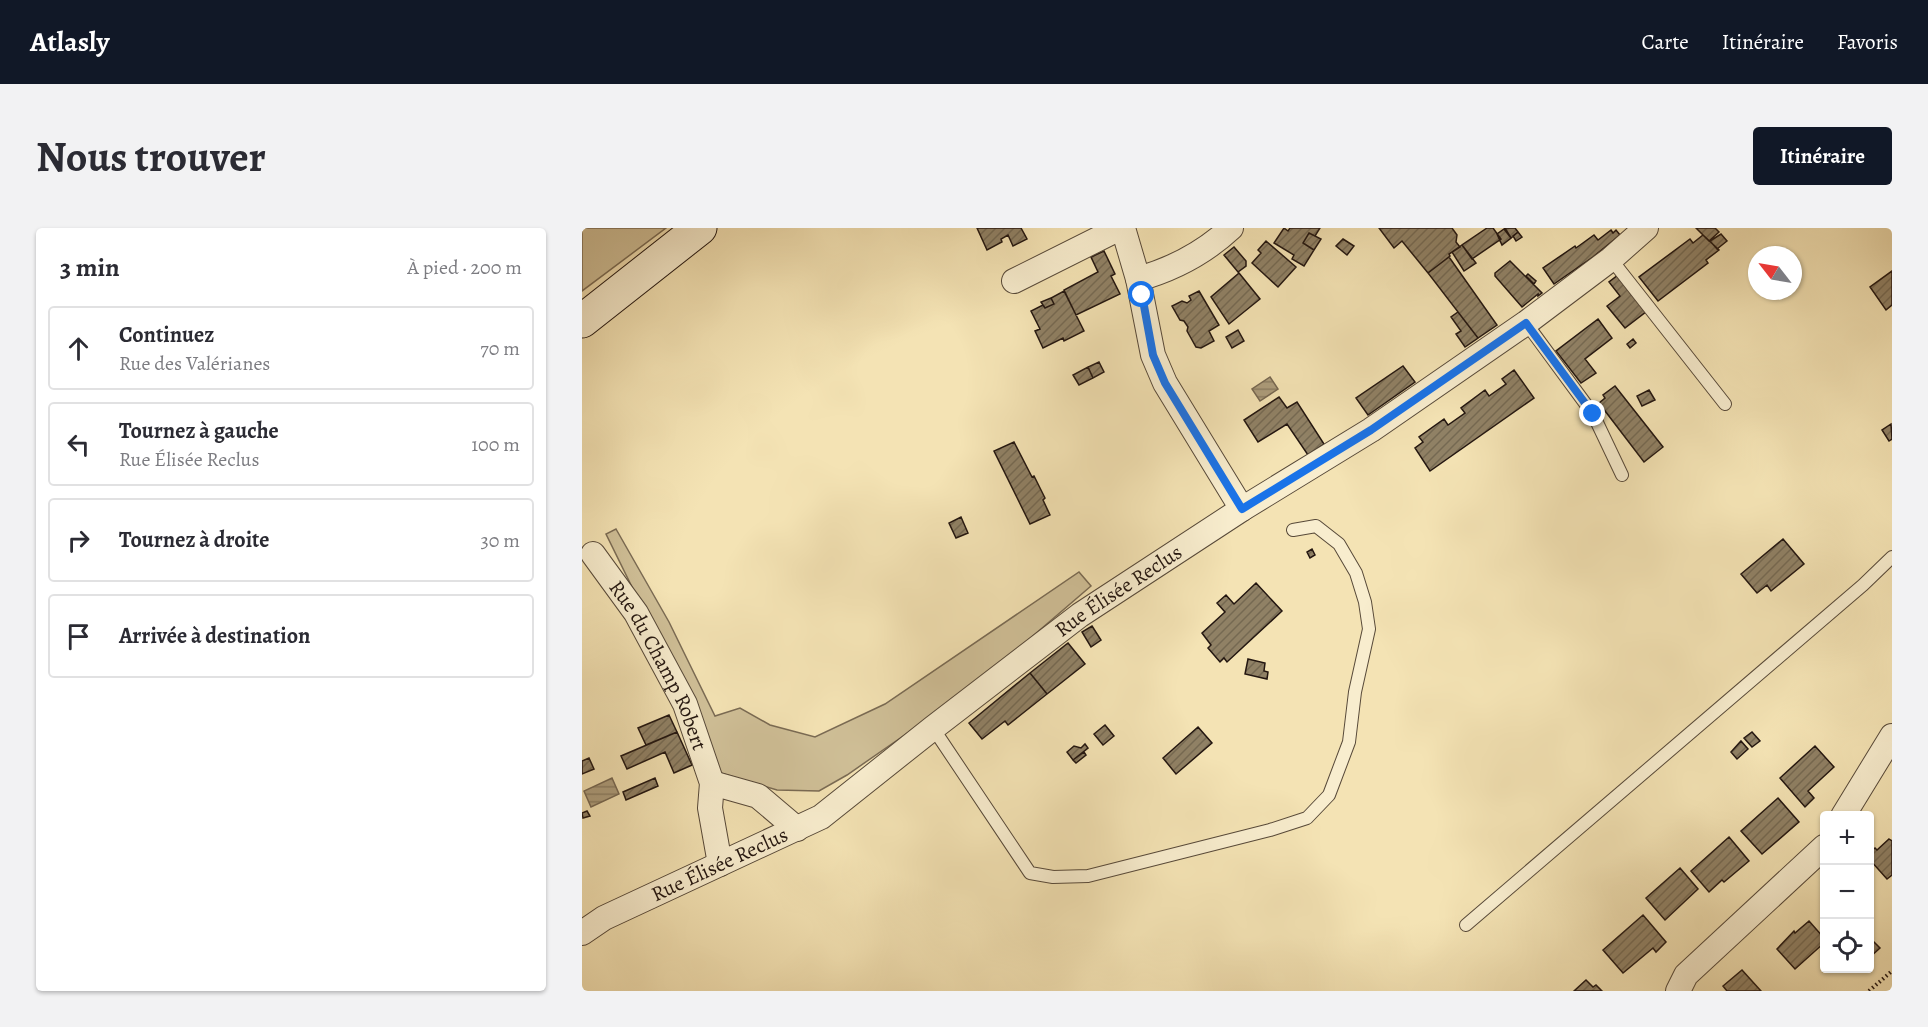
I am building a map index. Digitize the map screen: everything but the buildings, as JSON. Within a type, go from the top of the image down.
[{"type":"main road","points":[[582,321],[700,228]]},
{"type":"street","points":[[1014,281],[1122,228],[1138,279],[1153,355],[1165,383],[1242,509]]},
{"type":"street","points":[[1138,279],[1157,274],[1184,262],[1209,247],[1231,228]]},
{"type":"street","name":"Rue Élisée Reclus","points":[[582,933],[604,918],[821,817],[1080,615],[1242,509],[1371,430],[1526,323],[1611,259],[1646,228]]},
{"type":"street","name":"Rue du Champ Robert","points":[[593,554],[636,613],[685,704],[712,783],[710,808],[720,864]]},
{"type":"street","points":[[1847,811],[1885,764],[1892,736]]},
{"type":"street","points":[[712,783],[758,796],[797,829]]},
{"type":"street","points":[[1678,991],[1686,975],[1820,850]]},
{"type":"lane","points":[[1611,259],[1725,404]]},
{"type":"lane","points":[[1526,323],[1593,414],[1622,475]]},
{"type":"lane","points":[[933,728],[1030,873],[1053,877],[1088,876],[1270,830],[1306,818],[1329,795],[1348,742],[1355,692],[1369,629],[1365,602],[1356,573],[1339,544],[1316,526],[1293,530]]},
{"type":"lane","points":[[1466,925],[1854,593],[1892,557]]},
{"type":"path","points":[[1869,991],[1892,971]]},
{"type":"shaded area","points":[[582,228],[666,228],[582,291]]},
{"type":"shaded area","points":[[1270,377],[1278,389],[1260,401],[1252,389]]},
{"type":"shaded area","points":[[616,529],[669,622],[715,716],[740,708],[770,725],[815,737],[885,704],[1079,572],[1091,586],[999,665],[847,775],[819,791],[777,790],[717,772],[693,711],[606,534]]},
{"type":"shaded area","points":[[612,778],[619,794],[591,807],[584,791]]},
{"type":"route","points":[[1142,295],[1153,355],[1165,383],[1242,509],[1371,430],[1526,323],[1593,414]]}]
